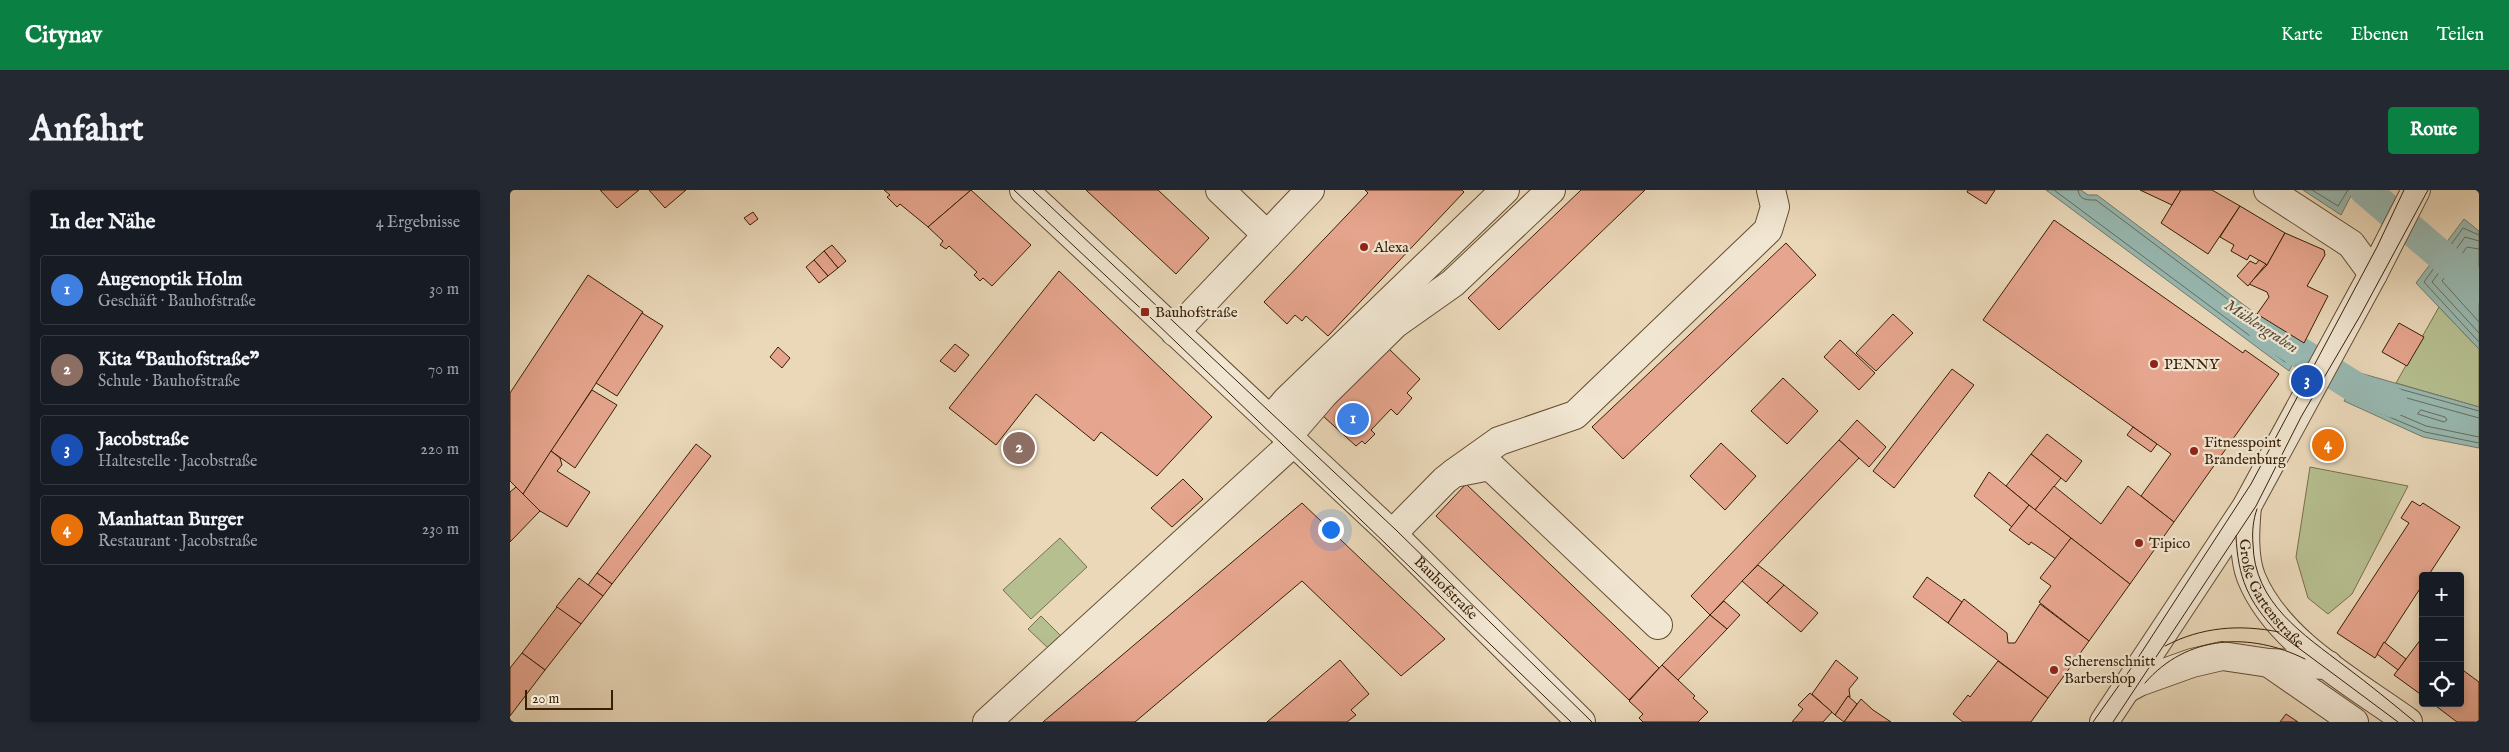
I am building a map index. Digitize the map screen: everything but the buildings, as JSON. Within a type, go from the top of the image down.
[{"type":"street","name":"Bauhofstraße","points":[[1024,190],[1392,534],[1581,722]]},
{"type":"street","points":[[1220,190],[1267,235]]},
{"type":"street","points":[[1175,332],[1310,190]]},
{"type":"street","points":[[1284,433],[1294,394],[1505,190]]},
{"type":"street","points":[[987,722],[1395,324],[1453,283],[1551,190]]},
{"type":"street","points":[[1392,534],[1445,480],[1499,441],[1575,414],[1768,230],[1775,207],[1772,190]]},
{"type":"street","points":[[2268,190],[2352,244],[2378,264]]},
{"type":"street","points":[[2104,722],[2247,506],[2416,190]]},
{"type":"street","points":[[1454,473],[1490,466],[1658,625]]},
{"type":"street","name":"Große Gartenstraße","points":[[2247,506],[2245,522],[2248,562],[2251,576],[2263,602],[2280,624],[2328,665],[2408,722]]},
{"type":"street","name":"Große Gartenstraße","points":[[2126,689],[2139,682],[2192,662],[2222,656],[2269,662],[2328,665]]},
{"type":"street","name":"Große Gartenstraße","points":[[2269,662],[2354,722]]},
{"type":"green space","points":[[2439,307],[2479,349],[2479,407],[2396,383]]},
{"type":"green space","points":[[2310,467],[2408,486],[2352,594],[2328,614],[2308,598],[2296,557]]},
{"type":"green space","points":[[1060,538],[1087,567],[1031,619],[1003,590]]},
{"type":"green space","points":[[1041,616],[1062,637],[1049,649],[1028,629]]},
{"type":"water","points":[[2046,190],[2081,190],[2088,195],[2097,195],[2256,314],[2305,342],[2289,371]]},
{"type":"water","points":[[2303,190],[2354,190],[2341,215]]},
{"type":"water","points":[[2464,219],[2479,231],[2479,349],[2416,283]]},
{"type":"water","points":[[2360,373],[2479,407],[2479,448],[2423,437],[2344,401]]},
{"type":"waterway","points":[[2365,190],[2479,288]]},
{"type":"waterway","name":"Mühlengraben","points":[[2264,330],[2355,387],[2392,402]]},
{"type":"tram line","points":[[1014,190],[1152,319],[1571,722]]},
{"type":"tram line","points":[[1033,190],[1396,530],[1592,722]]},
{"type":"tram line","points":[[2093,722],[2132,667],[2251,484],[2377,247],[2404,190]]},
{"type":"tram line","points":[[2113,722],[2256,506],[2301,417],[2360,316],[2428,190]]},
{"type":"tram line","points":[[2257,509],[2253,535],[2256,565],[2262,583],[2272,600],[2284,615],[2313,642],[2415,722]]},
{"type":"tram line","points":[[2236,536],[2239,564],[2246,588],[2267,621],[2277,632],[2398,722]]},
{"type":"tram line","points":[[2165,646],[2192,635],[2220,629],[2249,628],[2279,632]]},
{"type":"tram line","points":[[2145,683],[2162,667],[2180,655],[2220,642],[2263,644],[2305,659]]},
{"type":"place","name":"Alexa","points":[[1364,247]]},
{"type":"place","name":"Bauhofstraße","points":[[1145,312]]},
{"type":"place","name":"PENNY","points":[[2154,364]]},
{"type":"place","name":"Jacobstraße","points":[[2307,381]]},
{"type":"place","name":"Augenoptik Holm","points":[[1353,419]]},
{"type":"place","name":"Manhattan Burger","points":[[2328,445]]},
{"type":"place","name":"Kita “Bauhofstraße”","points":[[1019,448]]},
{"type":"place","name":"Fitnesspoint Brandenburg","points":[[2194,451]]},
{"type":"place","name":"Tipico","points":[[2139,543]]},
{"type":"place","name":"Scherenschnitt Barbershop","points":[[2054,670]]}]
